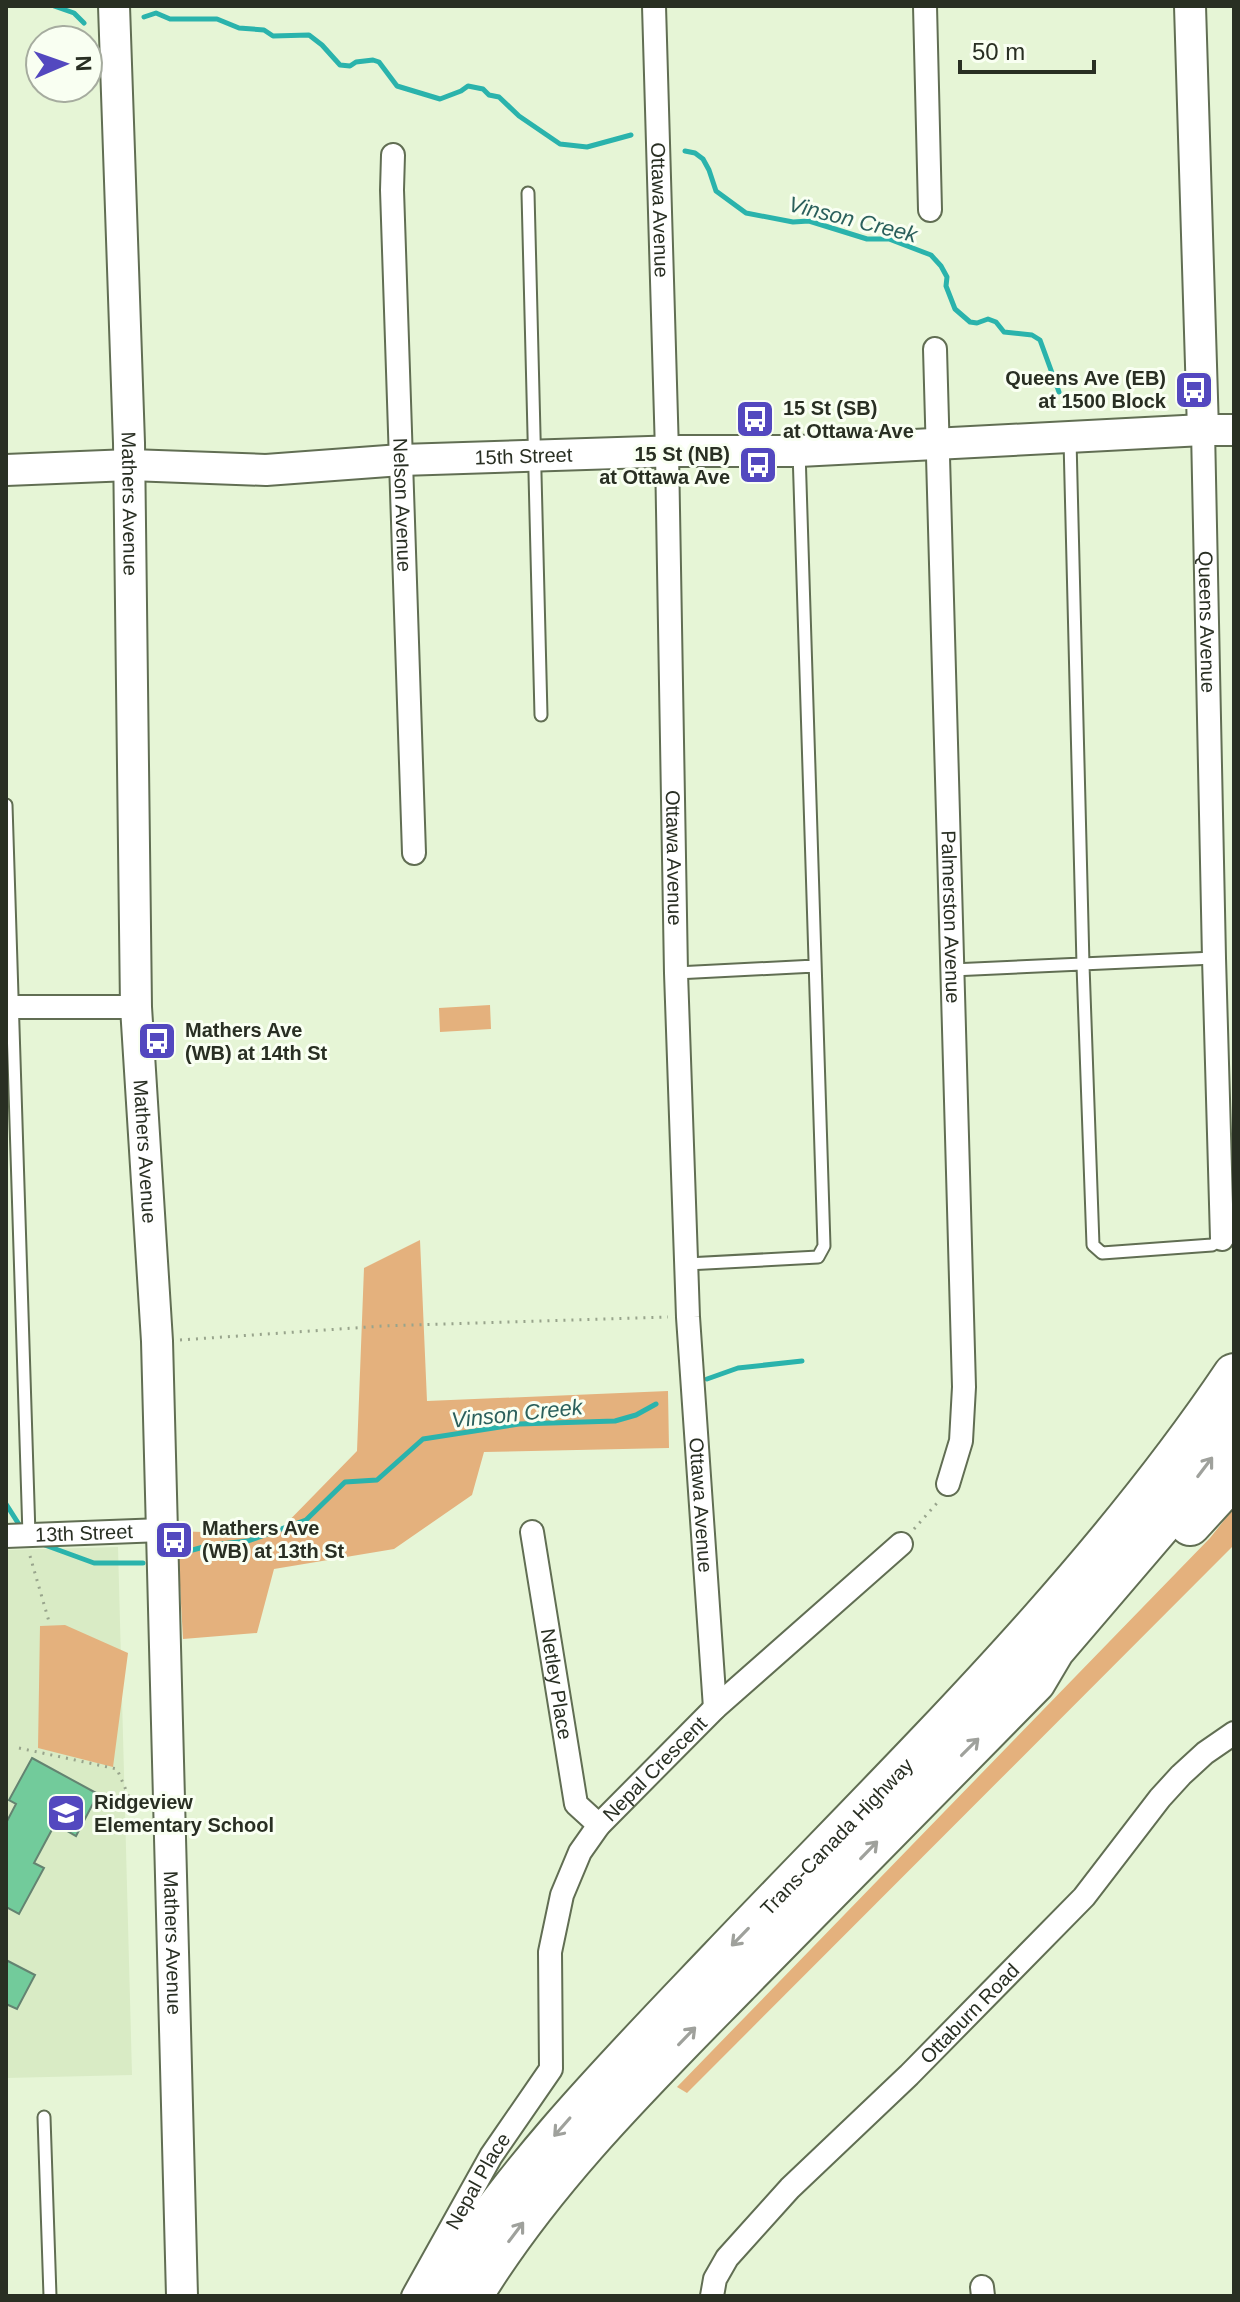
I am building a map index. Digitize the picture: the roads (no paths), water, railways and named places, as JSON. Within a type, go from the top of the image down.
[{"type":"highway","points":[[956,1711],[1168,1440],[1234,1340]]},
{"type":"highway","name":"Trans-Canada Highway","points":[[437,2296],[484,2224],[576,2111],[956,1711],[1092,1560],[1178,1452],[1234,1374]]},
{"type":"highway","name":"Trans-Canada Highway","points":[[472,2296],[541,2199],[644,2080],[1035,1682],[1054,1650],[1161,1525],[1234,1428]]},
{"type":"highway","points":[[1035,1682],[1234,1477]]},
{"type":"street","name":"Mathers Avenue","points":[[114,6],[130,465],[136,1007],[157,1341],[182,2296]]},
{"type":"street","name":"Ottawa Avenue","points":[[654,6],[667,452],[676,973],[688,1317],[715,1708]]},
{"type":"street","points":[[925,6],[930,210]]},
{"type":"street","name":"Queens Avenue","points":[[1190,6],[1222,1239]]},
{"type":"street","name":"Nelson Avenue","points":[[393,155],[414,853]]},
{"type":"street","name":"Palmerston Avenue","points":[[935,349],[964,1387],[961,1441],[948,1484]]},
{"type":"street","name":"15th Street","points":[[6,470],[130,465],[266,470],[401,460],[799,451],[1234,430]]},
{"type":"street","points":[[9,1007],[136,1007]]},
{"type":"street","name":"13th Street","points":[[6,1536],[162,1530]]},
{"type":"street","name":"Netley Place","points":[[532,1532],[576,1804],[599,1825]]},
{"type":"street","name":"Nepal Crescent","points":[[551,2069],[550,1952],[562,1895],[580,1852],[599,1825],[715,1708],[901,1544]]},
{"type":"street","name":"Ottaburn Road","points":[[712,2296],[715,2279],[727,2258],[780,2199],[909,2075],[1084,1897],[1181,1775],[1234,1733]]},
{"type":"street","name":"Nepal Place","points":[[413,2296],[491,2156],[551,2069]]},
{"type":"lane","points":[[528,193],[541,715]]},
{"type":"lane","points":[[1070,438],[1093,1245],[1102,1253],[1212,1245],[1222,1239]]},
{"type":"lane","points":[[687,1264],[818,1257],[824,1246],[799,451]]},
{"type":"lane","points":[[6,805],[9,1007],[29,1535]]},
{"type":"lane","points":[[952,970],[1214,958]]},
{"type":"lane","points":[[676,973],[815,966]]},
{"type":"lane","points":[[44,2117],[50,2296]]},
{"type":"waterway","name":"Vinson Creek","points":[[54,6],[74,13],[84,23]]},
{"type":"waterway","name":"Vinson Creek","points":[[144,17],[156,13],[170,19],[217,19],[239,28],[264,30],[273,36],[309,35],[340,65],[350,66],[373,60],[379,62],[397,86],[440,99],[468,86],[483,89],[489,95],[499,97],[519,116],[560,144],[587,147],[631,135]]},
{"type":"waterway","name":"Vinson Creek","points":[[685,151],[703,159],[716,191],[746,213],[793,222],[809,221],[867,239],[889,239],[931,255],[947,277],[946,286],[955,309],[970,322],[988,319],[996,322],[1004,332],[1032,335],[1040,340],[1059,392]]},
{"type":"waterway","name":"Vinson Creek","points":[[707,1379],[738,1368],[802,1361]]},
{"type":"waterway","name":"Vinson Creek","points":[[174,1555],[211,1545],[248,1541],[306,1520],[345,1482],[377,1480],[423,1439],[519,1424],[615,1421],[636,1415],[656,1404]]},
{"type":"waterway","name":"Vinson Creek","points":[[6,1504],[20,1526]]},
{"type":"waterway","name":"Vinson Creek","points":[[42,1544],[94,1563],[143,1563]]},
{"type":"place","name":"Queens Ave (EB) at 1500 Block","points":[[1194,390]]},
{"type":"place","name":"15 St (SB) at Ottawa Ave","points":[[755,419]]},
{"type":"place","name":"15 St (NB) at Ottawa Ave","points":[[758,465]]},
{"type":"place","name":"Mathers Ave (WB) at 14th St","points":[[157,1041]]},
{"type":"place","name":"Mathers Ave (WB) at 13th St","points":[[174,1540]]},
{"type":"place","name":"Ridgeview Elementary School","points":[[66,1813]]}]
